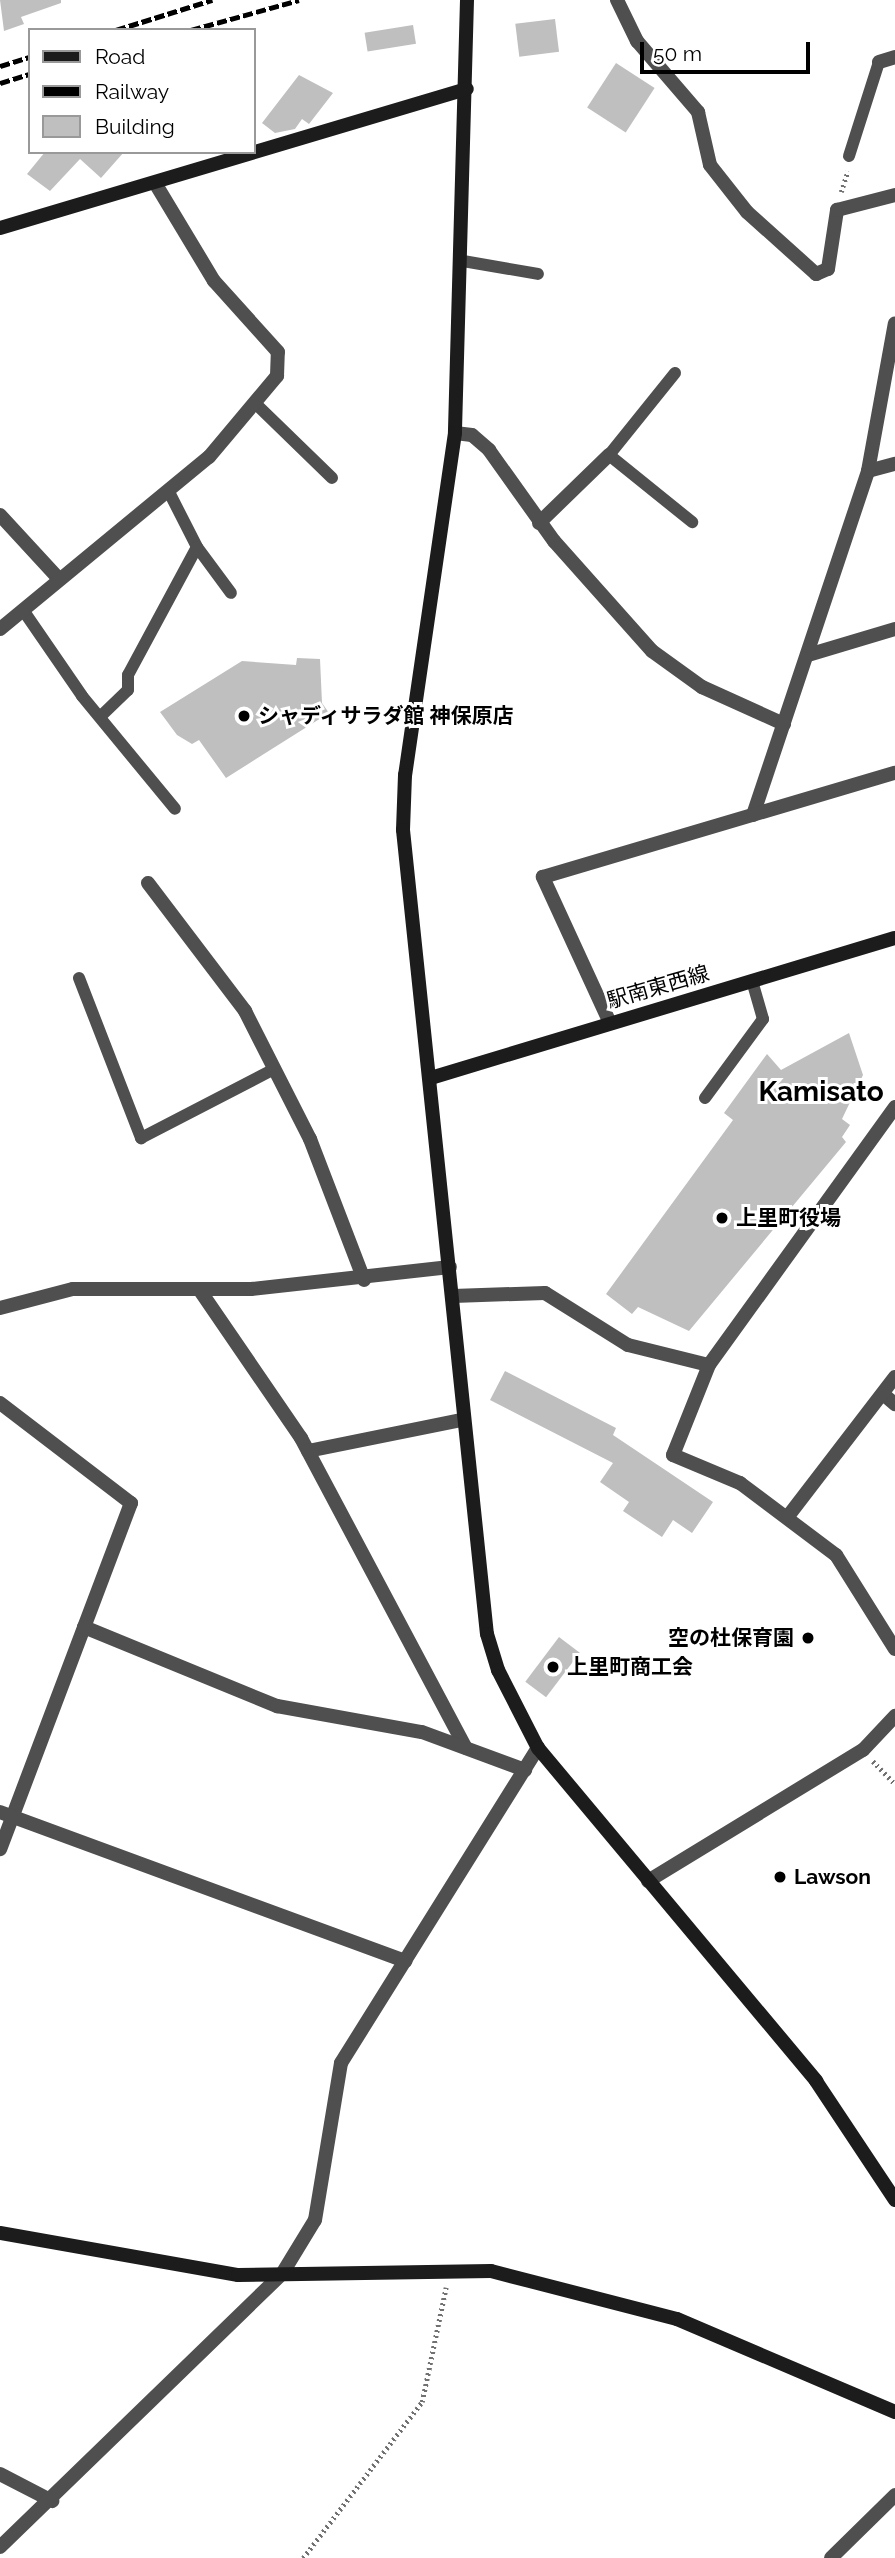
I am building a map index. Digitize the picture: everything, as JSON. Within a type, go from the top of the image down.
[{"type":"street","points":[[467,0],[463,261],[455,433],[405,775],[403,830],[434,1077],[462,1420],[487,1634],[498,1670],[538,1748],[816,2081],[895,2200]]},
{"type":"street","points":[[617,0],[637,41],[698,112],[710,165],[747,212],[816,274],[828,269],[837,210],[895,195]]},
{"type":"street","points":[[879,62],[895,57]]},
{"type":"street","points":[[256,153],[467,89]]},
{"type":"street","points":[[0,229],[251,154]]},
{"type":"street","points":[[0,629],[169,492],[256,404],[277,376],[278,352],[214,281],[155,183]]},
{"type":"street","points":[[752,815],[868,471],[895,323]]},
{"type":"street","points":[[455,433],[472,435],[489,450],[540,523],[652,651],[702,687],[784,724]]},
{"type":"street","points":[[540,523],[609,455]]},
{"type":"street","points":[[868,471],[895,464]]},
{"type":"street","points":[[0,515],[59,579]]},
{"type":"street","points":[[808,655],[895,629]]},
{"type":"street","points":[[610,1023],[543,877],[895,773]]},
{"type":"street","points":[[148,883],[245,1011],[310,1139],[364,1280]]},
{"type":"street","name":"駅南東西線","points":[[434,1077],[895,938]]},
{"type":"street","points":[[895,1107],[709,1364],[673,1455],[740,1483],[789,1515],[836,1555],[895,1649]]},
{"type":"street","points":[[0,1308],[73,1289],[199,1289],[364,1280],[450,1267]]},
{"type":"street","points":[[199,1289],[308,1451],[466,1748]]},
{"type":"street","points":[[453,1296],[545,1293],[628,1345],[709,1364]]},
{"type":"street","points":[[789,1515],[895,1377]]},
{"type":"street","points":[[883,1394],[895,1404]]},
{"type":"street","points":[[0,1403],[131,1503],[84,1627],[6,1815],[0,1849]]},
{"type":"street","points":[[308,1451],[462,1420]]},
{"type":"street","points":[[84,1627],[277,1706],[422,1732],[524,1770]]},
{"type":"street","points":[[648,1881],[863,1750],[895,1716]]},
{"type":"street","points":[[0,2547],[52,2501],[282,2274],[314,2220],[341,2063],[538,1748]]},
{"type":"street","points":[[6,1815],[405,1961]]},
{"type":"street","points":[[0,2233],[113,2257],[238,2275],[449,2269],[491,2272],[677,2319],[895,2412]]},
{"type":"street","points":[[0,2474],[52,2501]]},
{"type":"street","points":[[831,2558],[895,2495]]},
{"type":"lane","points":[[849,156],[879,62]]},
{"type":"lane","points":[[463,261],[538,274]]},
{"type":"lane","points":[[675,373],[609,455],[692,523]]},
{"type":"lane","points":[[256,404],[332,478]]},
{"type":"lane","points":[[169,492],[197,547],[231,593]]},
{"type":"lane","points":[[102,716],[128,690],[128,675],[197,547]]},
{"type":"lane","points":[[23,610],[175,809]]},
{"type":"lane","points":[[79,978],[141,1138],[274,1069]]},
{"type":"lane","points":[[705,1098],[763,1019],[752,981]]},
{"type":"path","points":[[837,210],[849,156]]},
{"type":"path","points":[[863,1750],[895,1784]]},
{"type":"path","points":[[303,2558],[422,2402],[435,2365],[449,2269]]},
{"type":"building","points":[[0,0],[61,0],[61,3],[21,17],[24,24],[4,31]]},
{"type":"building","points":[[555,19],[559,52],[519,57],[515,24]]},
{"type":"building","points":[[413,25],[416,44],[368,51],[365,33]]},
{"type":"building","points":[[616,63],[655,88],[626,133],[587,107]]},
{"type":"building","points":[[299,75],[333,93],[309,124],[302,119],[295,129],[275,133],[262,123]]},
{"type":"building","points":[[43,154],[122,154],[101,178],[80,159],[50,191],[27,174]]},
{"type":"building","name":"シャディサラダ館 神保原店","points":[[297,658],[320,659],[322,703],[329,713],[226,778],[199,740],[192,744],[177,735],[160,712],[242,661],[296,665]]},
{"type":"building","name":"上里町役場","points":[[849,1033],[863,1075],[842,1119],[850,1125],[842,1137],[846,1142],[689,1331],[638,1307],[632,1314],[606,1294],[733,1120],[724,1113],[767,1054],[781,1070]]},
{"type":"building","points":[[505,1371],[616,1428],[613,1435],[713,1502],[692,1533],[673,1520],[662,1537],[623,1511],[629,1502],[600,1482],[613,1463],[490,1400]]},
{"type":"building","name":"上里町商工会","points":[[559,1637],[580,1653],[546,1697],[525,1682]]},
{"type":"railway","points":[[122,28],[212,0]]},
{"type":"railway","points":[[198,28],[299,0]]},
{"type":"railway","points":[[0,66],[28,58]]},
{"type":"railway","points":[[0,83],[28,75]]},
{"type":"place","name":"シャディサラダ館 神保原店","points":[[244,716]]},
{"type":"place","name":"上里町役場","points":[[722,1218]]},
{"type":"place","name":"空の杜保育園","points":[[808,1638]]},
{"type":"place","name":"上里町商工会","points":[[553,1667]]},
{"type":"place","name":"Lawson","points":[[780,1877]]},
{"type":"district","name":"Kamisato","points":[[821,1092]]}]
